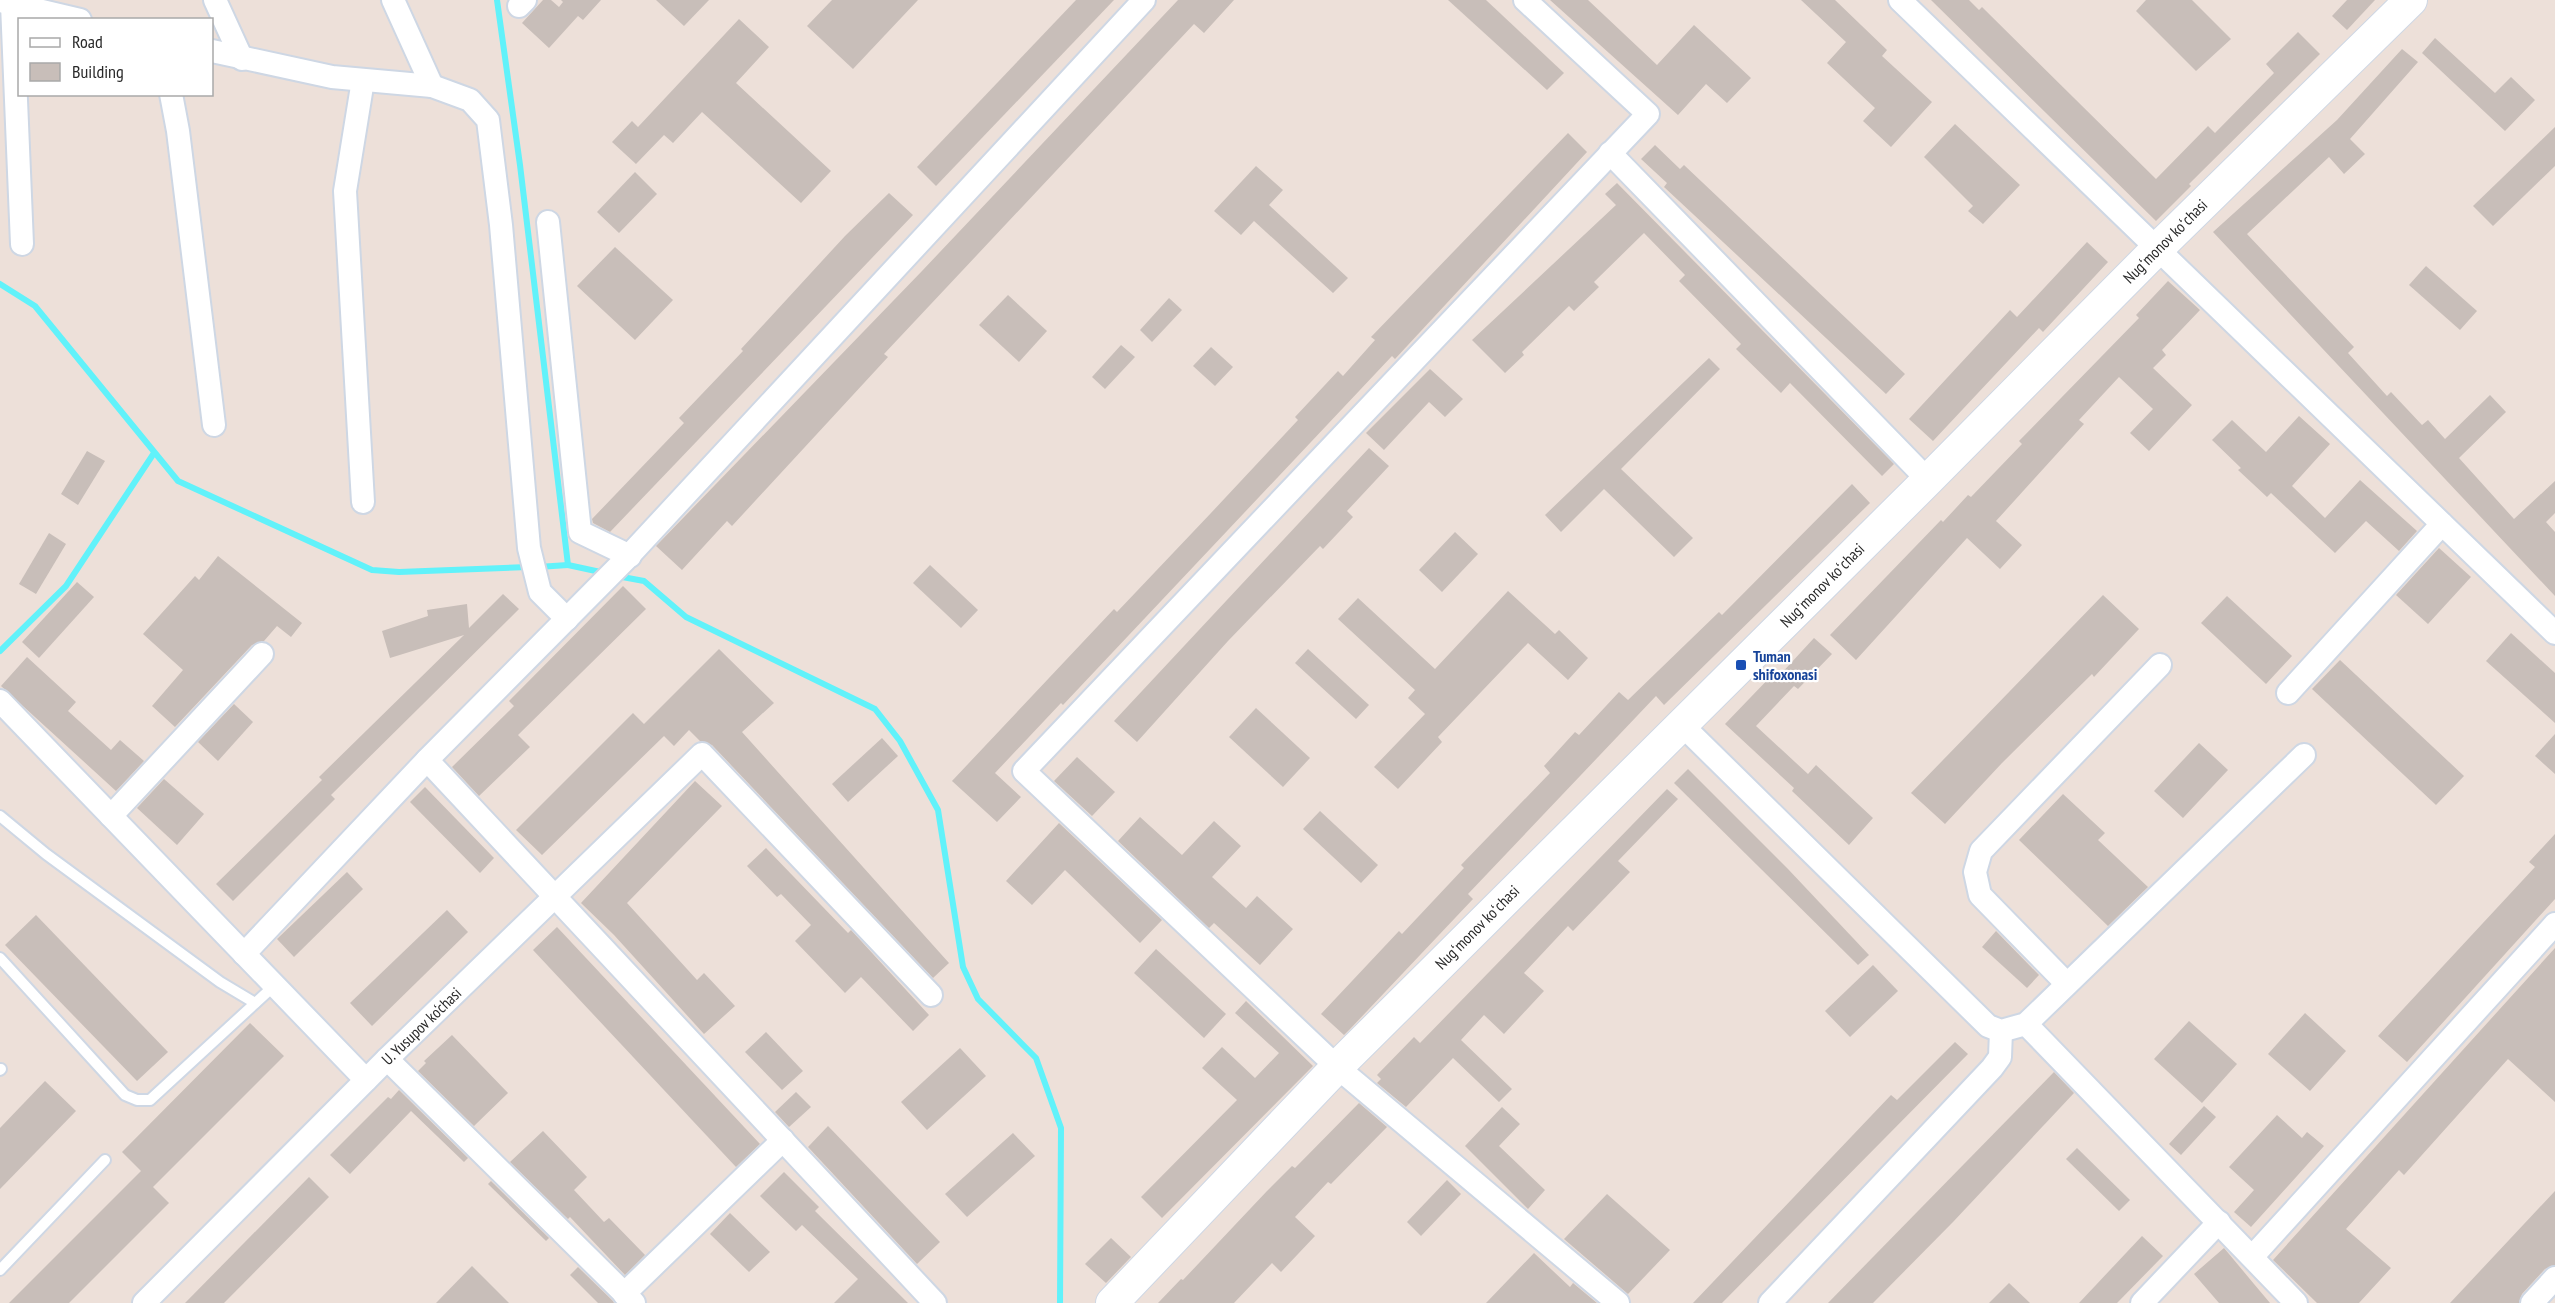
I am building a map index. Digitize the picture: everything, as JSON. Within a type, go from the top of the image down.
[{"type":"main road","name":"Nugʻmonov koʻchasi","points":[[1112,1303],[1337,1067],[1928,480],[2157,249],[2411,0]]},
{"type":"street","points":[[215,0],[242,59]]},
{"type":"street","points":[[393,0],[432,86]]},
{"type":"street","points":[[244,954],[427,760],[627,558],[1144,0]]},
{"type":"street","points":[[1525,0],[1648,114],[1024,771],[1337,1067],[1618,1303]]},
{"type":"street","points":[[1900,0],[2555,633]]},
{"type":"street","points":[[22,244],[6,3],[41,5],[75,18]]},
{"type":"street","points":[[213,51],[332,77],[432,86],[470,100],[488,120],[501,225],[529,548],[540,592],[567,619]]},
{"type":"street","points":[[363,80],[345,191],[363,502]]},
{"type":"street","points":[[171,96],[178,131],[214,425]]},
{"type":"street","points":[[1610,153],[1928,480]]},
{"type":"street","points":[[548,222],[580,532],[627,558]]},
{"type":"street","points":[[2288,693],[2442,524]]},
{"type":"street","points":[[111,816],[262,654]]},
{"type":"street","points":[[2067,984],[1980,896],[1975,872],[1980,851],[2160,665]]},
{"type":"street","points":[[0,701],[366,1080]]},
{"type":"street","points":[[1681,724],[1988,1026],[2001,1031],[2026,1024],[2304,755]]},
{"type":"street","name":"U. Yusupov ko‘chasi","points":[[144,1303],[387,1059],[702,754],[932,995]]},
{"type":"street","points":[[427,760],[935,1303]]},
{"type":"street","points":[[2253,1256],[2555,924]]},
{"type":"street","points":[[2026,1024],[2296,1303]]},
{"type":"street","points":[[1770,1303],[1992,1068],[2000,1058],[2001,1031]]},
{"type":"street","points":[[387,1059],[629,1298],[783,1140]]},
{"type":"street","points":[[2142,1303],[2219,1222]]},
{"type":"street","points":[[2532,1303],[2555,1278]]},
{"type":"lane","points":[[0,816],[46,854],[210,975],[255,1004]]},
{"type":"lane","points":[[0,958],[125,1095],[137,1100],[150,1100],[274,986]]},
{"type":"lane","points":[[0,1270],[105,1160]]},
{"type":"building","points":[[543,0],[551,0],[559,7],[563,2],[561,0],[601,0],[583,20],[578,16],[549,48],[522,23]]},
{"type":"building","points":[[656,0],[709,0],[684,26]]},
{"type":"building","points":[[832,0],[918,0],[853,69],[807,26]]},
{"type":"building","points":[[1076,0],[1114,0],[936,186],[917,167]]},
{"type":"building","points":[[1178,0],[1234,0],[1204,33],[1194,24],[884,354],[888,357],[732,526],[727,521],[682,570],[656,546],[922,271]]},
{"type":"building","points":[[1448,0],[1486,0],[1564,73],[1547,90]]},
{"type":"building","points":[[1550,0],[1588,0],[1657,65],[1694,25],[1751,78],[1727,103],[1706,84],[1678,115]]},
{"type":"building","points":[[1801,0],[1835,0],[1887,50],[1882,56],[1932,102],[1891,147],[1863,121],[1875,108],[1827,63],[1846,42]]},
{"type":"building","points":[[1931,0],[1969,0],[1979,10],[1982,7],[2156,179],[2208,126],[2215,133],[2274,73],[2266,64],[2298,32],[2320,54],[2189,184],[2191,186],[2156,221]]},
{"type":"building","points":[[2146,0],[2192,0],[2231,39],[2196,71],[2136,11]]},
{"type":"building","points":[[2347,0],[2375,0],[2347,30],[2332,16]]},
{"type":"building","points":[[739,19],[769,47],[736,83],[831,171],[801,203],[702,112],[673,143],[664,135],[636,164],[612,142],[632,121],[638,127]]},
{"type":"building","points":[[2435,38],[2495,93],[2511,77],[2535,100],[2505,131],[2422,53]]},
{"type":"building","points":[[2402,49],[2418,62],[2350,139],[2365,154],[2344,174],[2329,157],[2247,234],[2354,347],[2348,353],[2387,396],[2391,392],[2422,425],[2428,420],[2445,439],[2490,395],[2506,412],[2459,458],[2514,519],[2555,481],[2555,513],[2546,522],[2555,532],[2555,596],[2213,232],[2337,120]]},
{"type":"building","points":[[1955,124],[2020,185],[1983,224],[1968,211],[1973,206],[1924,157]]},
{"type":"building","points":[[2555,127],[2555,166],[2493,226],[2473,206]]},
{"type":"building","points":[[1568,133],[1587,152],[1395,359],[1392,356],[1063,705],[1061,703],[995,773],[1021,797],[997,822],[952,781],[1114,609],[1117,612],[1211,513],[1298,420],[1295,417],[1338,371],[1343,376],[1375,340],[1371,337]]},
{"type":"building","points":[[1655,145],[1680,169],[1684,165],[1905,374],[1886,394],[1664,187],[1667,183],[1641,159]]},
{"type":"building","points":[[1256,166],[1283,190],[1269,205],[1348,278],[1333,293],[1254,221],[1241,235],[1214,211]]},
{"type":"building","points":[[635,172],[657,194],[619,233],[597,212]]},
{"type":"building","points":[[1617,183],[1894,464],[1882,476],[1790,383],[1781,393],[1736,349],[1741,344],[1679,281],[1685,275],[1644,233],[1594,282],[1599,287],[1574,311],[1569,306],[1522,352],[1524,355],[1505,373],[1472,340],[1616,205],[1605,194]]},
{"type":"building","points":[[889,193],[913,215],[610,532],[593,523],[592,519],[684,423],[679,418],[743,351],[741,349],[845,236]]},
{"type":"building","points":[[2087,242],[2108,262],[2043,332],[2039,328],[1933,441],[1909,419],[2010,310],[2017,317]]},
{"type":"building","points":[[615,247],[673,300],[635,340],[577,286]]},
{"type":"building","points":[[2426,266],[2477,311],[2460,330],[2409,285]]},
{"type":"building","points":[[2168,281],[2200,310],[2162,350],[2166,355],[2153,368],[2192,405],[2149,451],[2130,433],[2153,409],[2119,377],[2079,420],[2084,424],[1996,521],[2022,545],[2000,569],[1967,538],[1856,660],[1830,635],[1941,520],[1943,522],[1968,495],[1971,497],[2022,444],[2019,441],[2139,318],[2136,315]]},
{"type":"building","points":[[1008,295],[1047,331],[1019,362],[979,325]]},
{"type":"building","points":[[1169,298],[1182,310],[1152,342],[1140,330]]},
{"type":"building","points":[[1121,345],[1135,357],[1105,389],[1092,377]]},
{"type":"building","points":[[1211,347],[1233,367],[1215,386],[1193,366]]},
{"type":"building","points":[[1709,358],[1720,369],[1621,469],[1693,538],[1674,557],[1604,489],[1561,532],[1545,515]]},
{"type":"building","points":[[1430,369],[1463,399],[1445,417],[1429,402],[1384,450],[1366,433]]},
{"type":"building","points":[[2299,416],[2330,444],[2292,486],[2325,518],[2360,480],[2417,531],[2399,551],[2366,521],[2335,553],[2271,493],[2267,497],[2238,470],[2241,468],[2212,440],[2232,420],[2266,452]]},
{"type":"building","points":[[1369,448],[1389,466],[1347,511],[1353,517],[1323,549],[1320,546],[1228,641],[1137,742],[1114,721]]},
{"type":"building","points":[[87,451],[105,461],[78,505],[61,494]]},
{"type":"building","points":[[1852,484],[1870,503],[1664,705],[1656,696],[1468,894],[1473,899],[1344,1035],[1321,1014],[1399,931],[1402,934],[1464,868],[1461,865],[1550,773],[1544,766],[1575,732],[1579,735],[1619,692],[1628,700],[1719,612],[1722,615]]},
{"type":"building","points":[[1455,532],[1478,554],[1442,592],[1419,570]]},
{"type":"building","points":[[49,533],[66,544],[36,594],[19,584]]},
{"type":"building","points":[[2439,548],[2471,577],[2428,624],[2396,595]]},
{"type":"building","points":[[218,556],[302,623],[291,637],[277,626],[264,641],[252,645],[175,727],[152,706],[183,670],[143,634],[195,576],[199,580]]},
{"type":"building","points":[[930,565],[978,610],[961,628],[913,583]]},
{"type":"building","points":[[77,582],[94,597],[39,658],[22,642]]},
{"type":"building","points":[[623,586],[646,609],[518,735],[530,747],[479,796],[452,767],[514,706],[509,701]]},
{"type":"building","points":[[1508,591],[1555,634],[1559,630],[1588,658],[1568,680],[1528,643],[1438,737],[1442,742],[1398,789],[1374,767],[1425,714],[1408,698],[1415,690],[1338,619],[1358,598],[1435,669]]},
{"type":"building","points":[[503,594],[519,609],[331,795],[335,799],[233,901],[216,884],[322,780],[319,777],[464,635],[390,658],[382,631],[428,616],[427,610],[467,604],[469,628]]},
{"type":"building","points":[[2103,595],[2139,629],[2094,677],[2092,674],[2002,763],[1945,824],[1911,793]]},
{"type":"building","points":[[2227,596],[2292,656],[2266,684],[2201,623]]},
{"type":"building","points":[[2511,633],[2555,673],[2555,723],[2486,661]]},
{"type":"building","points":[[1814,638],[1832,654],[1798,689],[1794,686],[1756,726],[1808,774],[1816,765],[1873,818],[1849,845],[1792,791],[1794,788],[1725,724],[1774,673],[1778,677]]},
{"type":"building","points":[[719,649],[774,703],[742,732],[949,963],[933,978],[712,745],[700,741],[689,730],[674,746],[664,736],[542,855],[516,830],[633,713],[644,724]]},
{"type":"building","points":[[1308,649],[1369,705],[1356,719],[1295,663]]},
{"type":"building","points":[[27,657],[76,702],[68,711],[111,750],[120,740],[144,761],[116,791],[1,686]]},
{"type":"building","points":[[2340,660],[2464,776],[2436,805],[2312,689]]},
{"type":"building","points":[[234,704],[253,722],[218,761],[198,742]]},
{"type":"building","points":[[1256,708],[1310,758],[1283,787],[1229,737]]},
{"type":"building","points":[[2555,734],[2555,774],[2535,756]]},
{"type":"building","points":[[882,738],[898,756],[848,802],[832,784]]},
{"type":"building","points":[[2199,743],[2228,770],[2183,818],[2154,791]]},
{"type":"building","points":[[1077,757],[1115,792],[1092,816],[1054,781]]},
{"type":"building","points":[[1688,769],[1788,869],[1869,955],[1858,965],[1674,783]]},
{"type":"building","points":[[164,779],[204,814],[177,845],[137,808]]},
{"type":"building","points":[[695,781],[722,806],[627,903],[697,980],[704,973],[735,1006],[704,1034],[614,935],[581,903]]},
{"type":"building","points":[[425,787],[494,858],[480,873],[410,802]]},
{"type":"building","points":[[1667,789],[1678,799],[1618,861],[1630,872],[1573,931],[1568,926],[1524,973],[1544,991],[1504,1034],[1484,1015],[1461,1040],[1512,1089],[1499,1102],[1453,1058],[1406,1107],[1377,1083],[1381,1079],[1377,1075],[1414,1037],[1420,1043]]},
{"type":"building","points":[[2063,794],[2105,833],[2098,840],[2148,887],[2108,926],[2019,840]]},
{"type":"building","points":[[1320,811],[1378,865],[1361,883],[1303,829]]},
{"type":"building","points":[[1140,817],[1182,855],[1214,821],[1241,846],[1212,877],[1246,908],[1257,896],[1293,929],[1260,965],[1214,923],[1209,928],[1118,841]]},
{"type":"building","points":[[1059,823],[1162,920],[1140,943],[1065,870],[1032,905],[1006,881]]},
{"type":"building","points":[[2555,834],[2555,899],[2407,1062],[2378,1036],[2535,867],[2529,862]]},
{"type":"building","points":[[766,848],[848,933],[851,930],[929,1015],[913,1031],[861,977],[845,993],[795,941],[811,925],[781,894],[777,897],[747,866]]},
{"type":"building","points":[[347,872],[363,889],[294,957],[277,939]]},
{"type":"building","points":[[447,910],[468,932],[372,1026],[350,1003]]},
{"type":"building","points":[[36,915],[168,1052],[137,1081],[5,945]]},
{"type":"building","points":[[557,927],[760,1144],[736,1167],[533,950]]},
{"type":"building","points":[[1996,931],[2039,975],[2027,988],[1982,947]]},
{"type":"building","points":[[2555,948],[2555,1102],[2508,1059],[2404,1175],[2399,1170],[2346,1229],[2391,1268],[2359,1303],[2317,1303],[2273,1260]]},
{"type":"building","points":[[1156,949],[1226,1014],[1204,1038],[1134,973]]},
{"type":"building","points":[[1873,965],[1898,991],[1850,1037],[1825,1011]]},
{"type":"building","points":[[1246,1001],[1313,1066],[1162,1218],[1141,1197],[1237,1100],[1202,1068],[1222,1047],[1255,1078],[1279,1053],[1235,1013]]},
{"type":"building","points":[[2305,1013],[2346,1051],[2310,1091],[2268,1054]]},
{"type":"building","points":[[2189,1021],[2237,1064],[2202,1103],[2154,1059]]},
{"type":"building","points":[[250,1023],[284,1056],[153,1187],[169,1203],[69,1303],[9,1303],[141,1171],[122,1152]]},
{"type":"building","points":[[766,1032],[803,1071],[782,1090],[745,1052]]},
{"type":"building","points":[[452,1035],[508,1093],[474,1126],[418,1071],[426,1063],[424,1061]]},
{"type":"building","points":[[1955,1042],[1968,1054],[1722,1303],[1693,1303],[1891,1095],[1897,1100]]},
{"type":"building","points":[[960,1048],[986,1076],[927,1130],[901,1102]]},
{"type":"building","points":[[2054,1072],[2074,1093],[1953,1222],[1873,1303],[1828,1303]]},
{"type":"building","points":[[45,1081],[76,1111],[0,1189],[0,1128]]},
{"type":"building","points":[[399,1090],[468,1158],[464,1162],[411,1111],[350,1174],[330,1155],[388,1097],[391,1099]]},
{"type":"building","points":[[796,1092],[811,1107],[789,1127],[775,1112]]},
{"type":"building","points":[[1359,1103],[1387,1127],[1331,1184],[1328,1182],[1295,1217],[1315,1236],[1281,1272],[1272,1263],[1234,1303],[1158,1303],[1292,1166],[1295,1168]]},
{"type":"building","points":[[2204,1106],[2216,1117],[2181,1155],[2169,1144]]},
{"type":"building","points":[[1502,1107],[1520,1124],[1499,1146],[1545,1190],[1528,1209],[1465,1146]]},
{"type":"building","points":[[2277,1115],[2302,1138],[2307,1132],[2324,1146],[2251,1227],[2234,1212],[2254,1190],[2229,1167]]},
{"type":"building","points":[[828,1126],[940,1242],[917,1264],[808,1147]]},
{"type":"building","points":[[543,1131],[587,1177],[574,1190],[604,1222],[609,1218],[645,1255],[625,1275],[570,1217],[568,1219],[510,1162]]},
{"type":"building","points":[[1013,1133],[1035,1156],[967,1217],[945,1194]]},
{"type":"building","points":[[2077,1148],[2130,1200],[2119,1211],[2066,1159]]},
{"type":"building","points":[[784,1172],[819,1207],[815,1211],[908,1303],[834,1303],[858,1279],[802,1225],[796,1231],[760,1196]]},
{"type":"building","points":[[309,1177],[329,1197],[224,1303],[185,1303]]},
{"type":"building","points":[[1447,1180],[1461,1194],[1421,1236],[1407,1222]]},
{"type":"building","points":[[491,1181],[549,1238],[546,1241],[488,1184]]},
{"type":"building","points":[[2555,1191],[2555,1265],[2545,1269],[2522,1294],[2519,1303],[2450,1303]]},
{"type":"building","points":[[1607,1194],[1670,1250],[1628,1294],[1564,1239]]},
{"type":"building","points":[[730,1213],[770,1252],[749,1272],[710,1234]]},
{"type":"building","points":[[2142,1236],[2163,1256],[2117,1303],[2079,1303]]},
{"type":"building","points":[[1111,1238],[1131,1257],[1106,1283],[1085,1264]]},
{"type":"building","points":[[2224,1248],[2270,1303],[2219,1303],[2194,1274]]},
{"type":"building","points":[[1534,1253],[1570,1287],[1573,1283],[1597,1303],[1486,1303]]},
{"type":"building","points":[[472,1266],[509,1303],[436,1303]]},
{"type":"building","points":[[578,1267],[614,1303],[598,1303],[570,1275]]},
{"type":"building","points":[[2009,1283],[2030,1303],[1989,1303]]},
{"type":"waterway","points":[[497,0],[520,165],[568,565],[605,573]]},
{"type":"waterway","points":[[0,284],[35,306],[178,481],[372,570],[399,572],[528,567]]},
{"type":"waterway","points":[[0,651],[66,586],[154,453]]},
{"type":"waterway","points":[[538,567],[568,565]]},
{"type":"waterway","points":[[617,576],[644,581],[686,617],[875,709],[900,741],[938,810],[963,967],[978,999],[1036,1058],[1061,1128],[1060,1303]]},
{"type":"place","name":"Tuman shifoxonasi","points":[[1741,665]]}]
